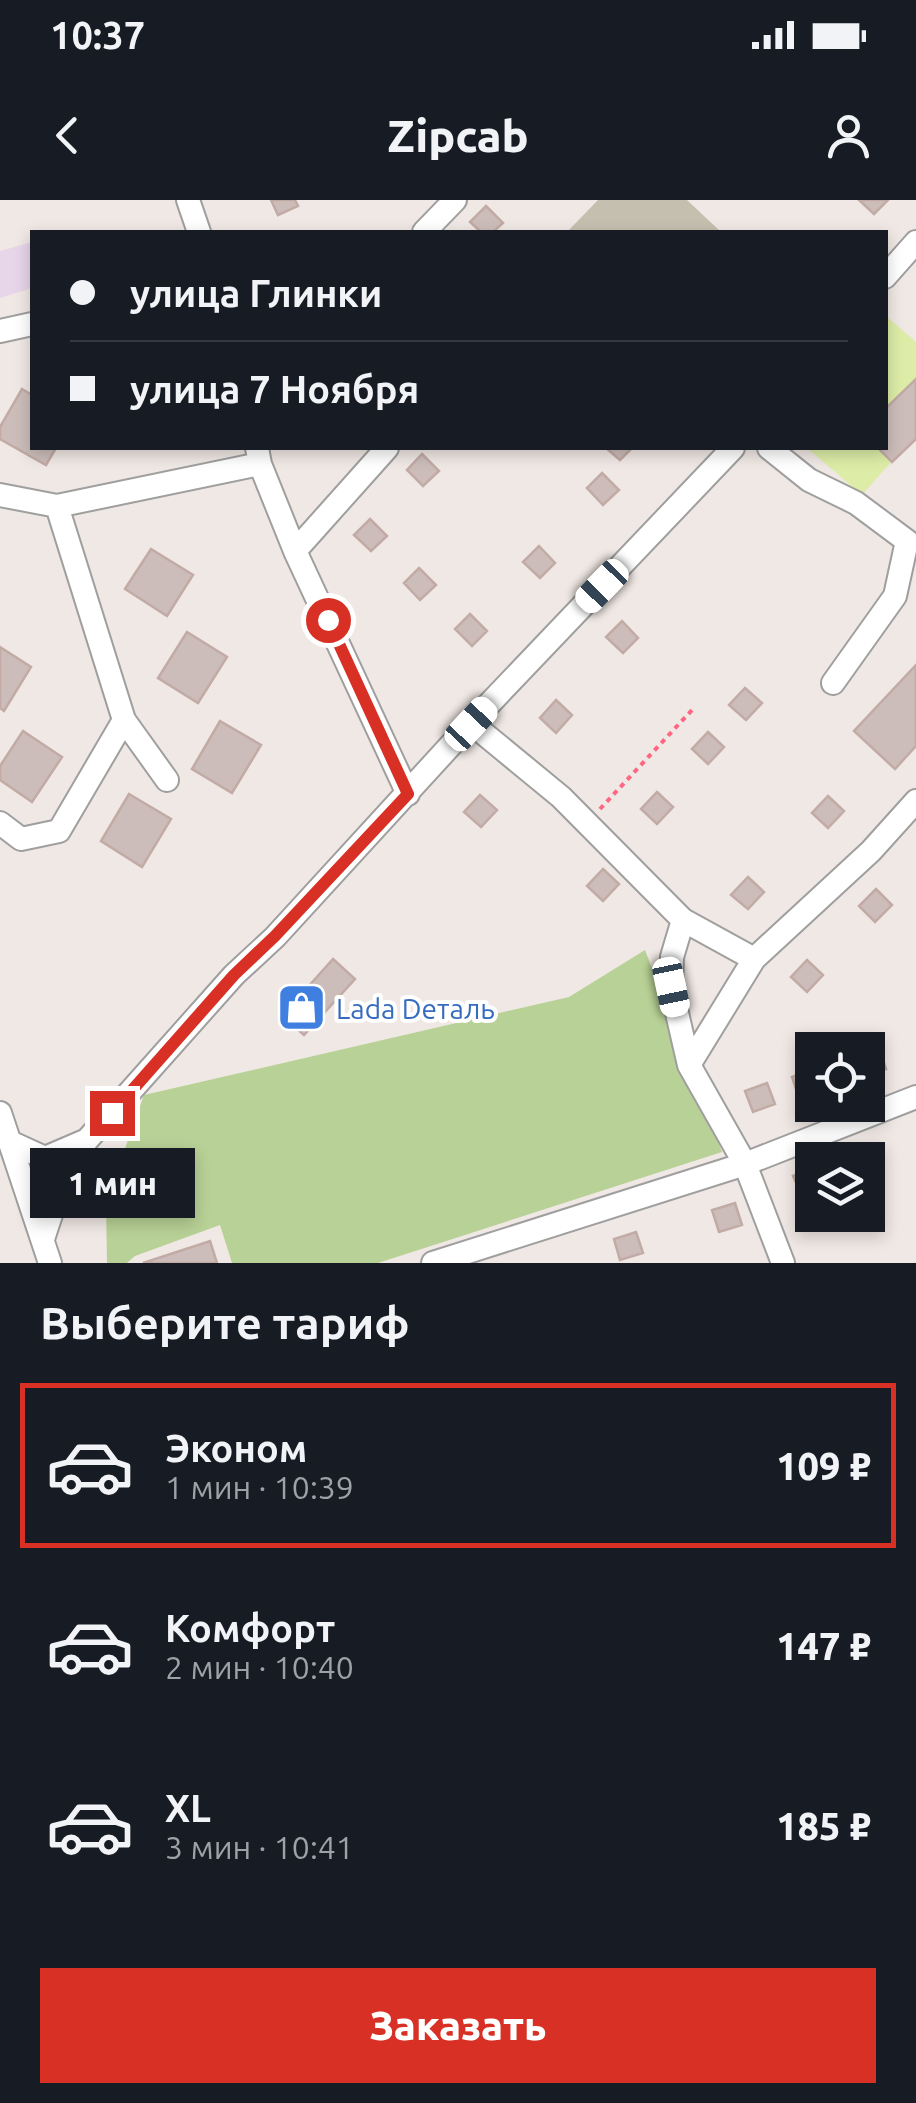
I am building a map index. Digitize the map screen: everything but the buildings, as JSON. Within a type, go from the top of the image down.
[{"type":"street","points":[[188,200],[198,230]]},
{"type":"street","points":[[426,230],[455,200]]},
{"type":"street","points":[[888,274],[916,242]]},
{"type":"street","points":[[0,331],[30,324]]},
{"type":"street","points":[[295,551],[385,450]]},
{"type":"street","points":[[42,1239],[64,1176],[87,1140],[234,975],[731,450]]},
{"type":"street","points":[[771,450],[810,480],[856,502],[912,539],[895,596],[833,683]]},
{"type":"street","points":[[0,494],[57,506],[258,456],[295,551],[408,794]]},
{"type":"street","points":[[57,506],[124,720],[167,780]]},
{"type":"street","points":[[0,823],[21,839],[59,831],[124,720]]},
{"type":"street","points":[[471,724],[561,797],[683,920],[754,960]]},
{"type":"street","points":[[689,1065],[754,960],[871,851],[916,800]]},
{"type":"street","points":[[683,920],[672,956],[671,987],[689,1065],[745,1164],[783,1263]]},
{"type":"street","points":[[434,1263],[745,1164],[916,1097]]},
{"type":"street","points":[[0,1113],[50,1263]]},
{"type":"street","points":[[10,1142],[45,1158],[87,1140]]},
{"type":"path","points":[[587,823],[692,710]]},
{"type":"shaded area","points":[[598,200],[687,200],[719,230],[569,230]]},
{"type":"shaded area","points":[[30,243],[30,289],[0,298],[0,251]]},
{"type":"green space","points":[[888,318],[916,342],[916,434],[862,495],[809,450],[888,450]]},
{"type":"green space","points":[[645,950],[722,1152],[378,1263],[232,1263],[220,1225],[135,1256],[127,1263],[107,1263],[106,1202],[144,1095],[569,997]]},
{"type":"place","name":"Lada Dеталь","points":[[301,1008]]},
{"type":"route","points":[[112,1113],[234,975],[408,794],[328,620]]}]
